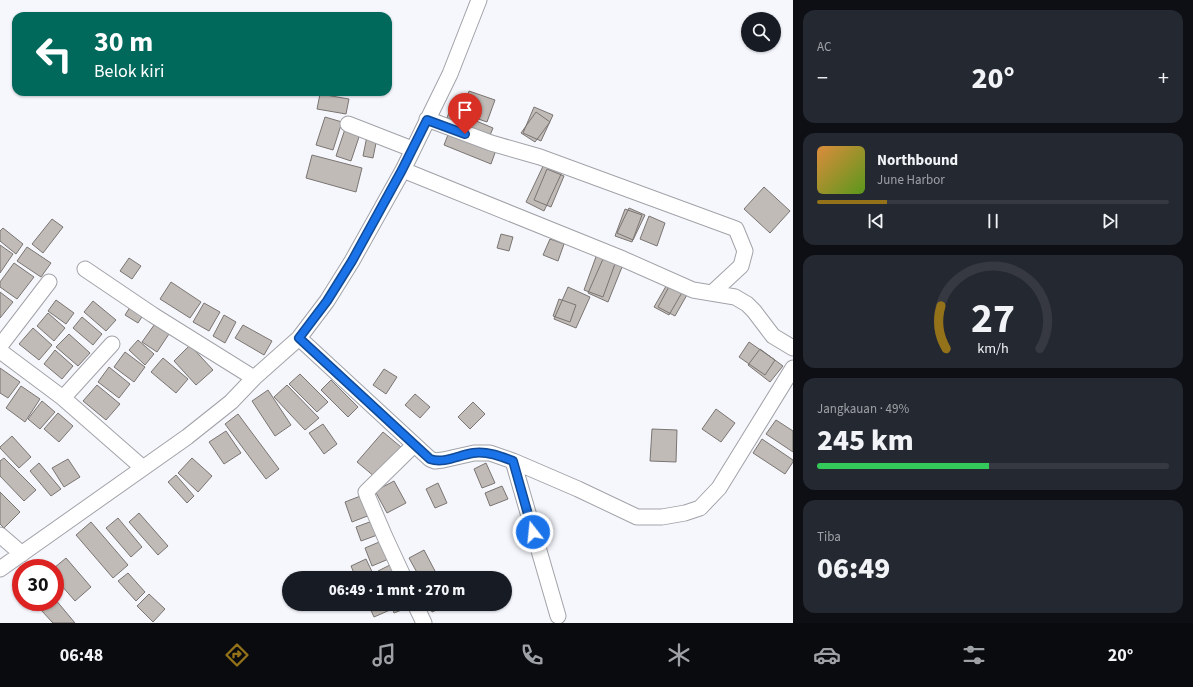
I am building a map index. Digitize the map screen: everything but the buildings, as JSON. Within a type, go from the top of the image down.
[{"type":"street","points":[[0,569],[187,437],[231,402],[254,378],[299,338],[327,301],[352,261],[402,170],[450,74],[479,0]]},
{"type":"street","points":[[427,120],[491,143],[540,157],[736,229],[745,251],[741,266],[712,293]]},
{"type":"street","points":[[348,124],[412,149]]},
{"type":"street","points":[[402,170],[623,259],[693,290],[735,297],[747,304],[774,336],[793,348]]},
{"type":"street","points":[[85,269],[153,315],[254,378]]},
{"type":"street","points":[[0,346],[49,282]]},
{"type":"street","points":[[299,338],[430,459],[435,461],[479,453],[490,453],[513,461],[578,489],[637,517],[662,517],[685,513],[700,508],[719,488],[793,368]]},
{"type":"street","points":[[63,398],[112,344]]},
{"type":"street","points":[[0,351],[63,398],[143,468]]},
{"type":"street","points":[[401,571],[366,492],[414,445]]},
{"type":"street","points":[[513,461],[558,616]]},
{"type":"street","points":[[0,535],[22,554]]},
{"type":"street","points":[[418,611],[424,623]]},
{"type":"route","points":[[465,134],[427,120],[402,170],[352,261],[327,301],[299,338],[430,459],[435,461],[474,453],[490,453],[513,461],[533,532]]}]
